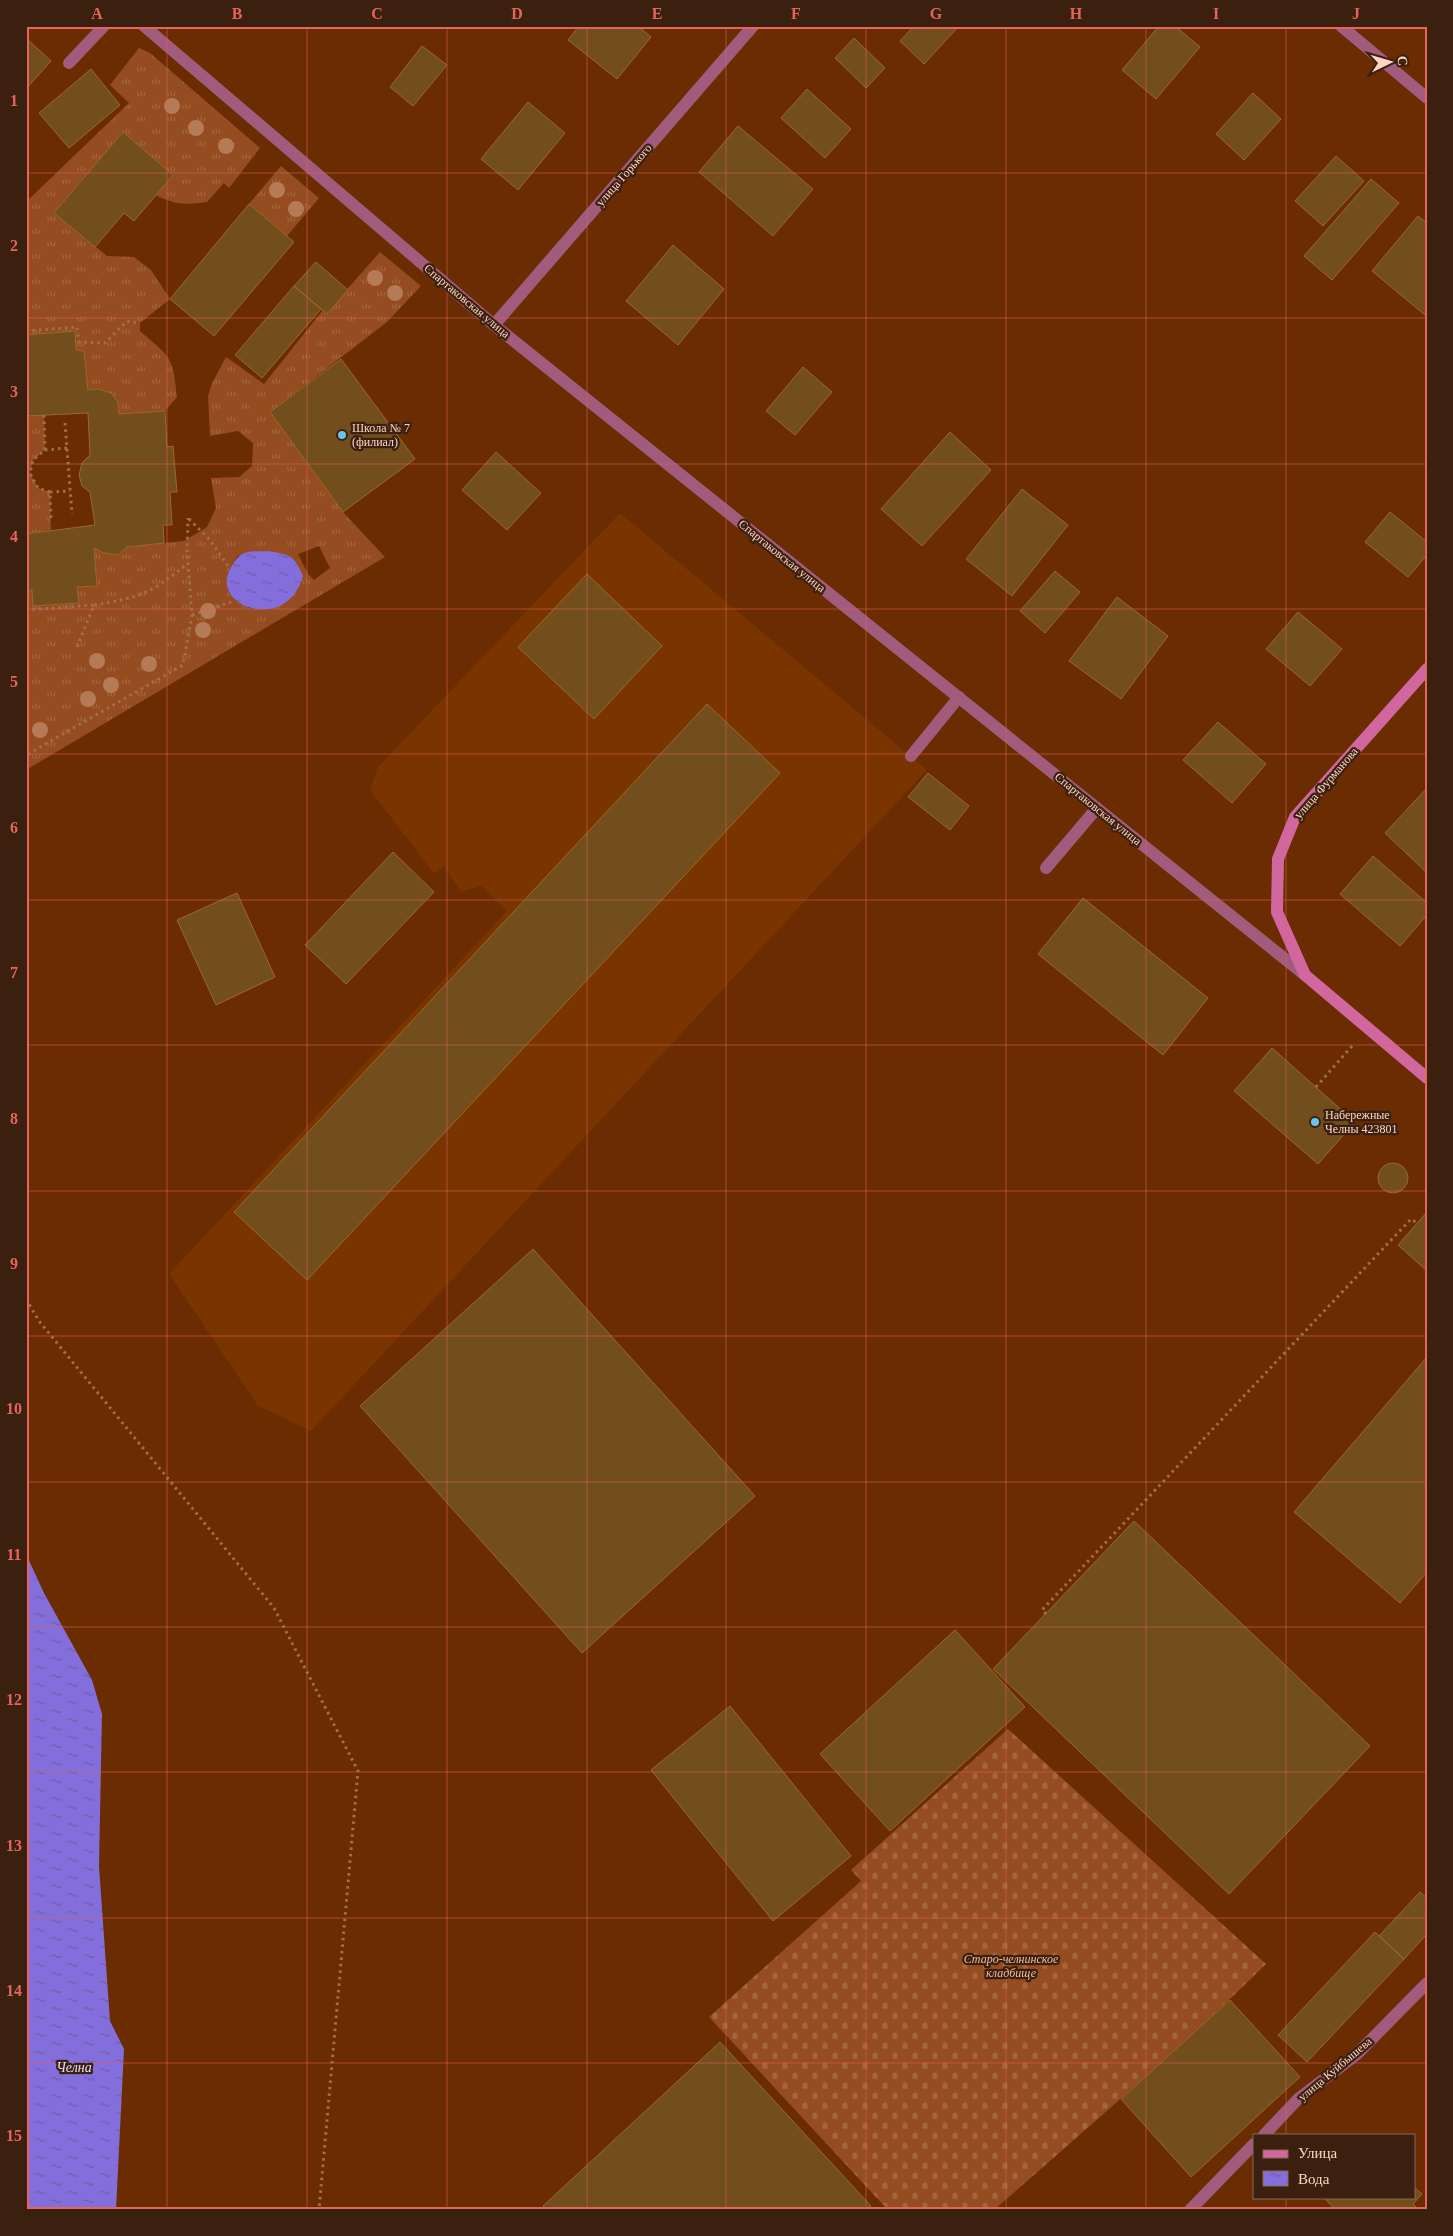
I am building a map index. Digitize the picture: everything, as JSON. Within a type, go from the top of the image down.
[{"type":"street","points":[[69,63],[104,26]]},
{"type":"street","name":"Спартаковская улица","points":[[144,26],[494,325],[1305,975],[1427,1078]]},
{"type":"street","name":"улица Горького","points":[[494,325],[754,26]]},
{"type":"street","points":[[1342,26],[1427,98]]},
{"type":"street","name":"улица Фурманова","points":[[1305,975],[1277,912],[1278,859],[1295,817],[1427,668]]},
{"type":"street","points":[[911,756],[959,698]]},
{"type":"street","points":[[1046,868],[1097,808]]},
{"type":"street","name":"улица Куйбышева","points":[[1265,2134],[1298,2099],[1357,2054],[1427,1983]]},
{"type":"street","points":[[1190,2210],[1253,2145]]},
{"type":"path","points":[[26,331],[77,327],[79,342],[105,343],[127,321],[140,323]]},
{"type":"path","points":[[44,415],[45,450]]},
{"type":"path","points":[[65,423],[72,514]]},
{"type":"path","points":[[66,448],[45,450],[33,460],[28,473],[38,488],[50,492],[70,490]]},
{"type":"path","points":[[50,492],[51,520]]},
{"type":"path","points":[[27,753],[183,665],[192,615],[188,564],[188,518],[210,540],[228,566]]},
{"type":"path","points":[[26,610],[128,600],[164,583],[188,564]]},
{"type":"path","points":[[192,615],[234,601]]},
{"type":"path","points":[[77,646],[94,604]]},
{"type":"path","points":[[1316,1087],[1368,1028]]},
{"type":"path","points":[[1046,1614],[1042,1610],[1411,1219],[1417,1223]]},
{"type":"path","points":[[26,1299],[40,1321],[274,1608],[358,1771],[319,2210]]},
{"type":"shaded area","points":[[620,513],[927,770],[311,1431],[258,1406],[169,1274],[507,911],[481,886],[461,892],[444,866],[434,874],[370,790],[378,767]]},
{"type":"green space","points":[[139,48],[150,53],[260,148],[229,188],[224,183],[207,202],[181,203],[168,201],[156,195],[173,175],[123,132],[54,213],[107,256],[134,257],[151,270],[170,299],[140,323],[140,331],[169,359],[174,373],[177,397],[165,411],[119,414],[116,401],[111,393],[101,390],[88,390],[84,351],[76,350],[74,331],[26,335],[26,202],[129,103],[110,85]]},
{"type":"green space","points":[[281,166],[319,198],[287,236],[249,204]]},
{"type":"green space","points":[[380,252],[421,286],[387,322],[270,412],[343,512],[385,557],[26,770],[26,591],[32,590],[33,606],[79,603],[77,587],[97,586],[94,548],[104,553],[118,555],[127,547],[184,541],[207,527],[216,508],[211,478],[239,477],[252,466],[253,443],[238,431],[210,436],[208,396],[212,383],[226,357],[264,384],[323,310],[326,313]],"holes":[[[319,546],[330,568],[314,580],[308,574],[298,554]],[[238,555],[281,605],[268,610],[248,608],[227,575]]]},
{"type":"green space","points":[[44,415],[45,450],[33,460],[30,473],[38,488],[50,492],[51,530],[26,534],[26,416]]},
{"type":"green space","name":"Старо-челнинское кладбище","points":[[1008,1729],[1266,1964],[1166,2058],[994,2210],[888,2210],[709,2017],[861,1881],[851,1870]]},
{"type":"water","points":[[268,551],[287,555],[297,564],[303,576],[294,594],[282,605],[268,609],[253,608],[240,603],[231,594],[227,583],[230,569],[238,558],[245,553]]},
{"type":"water","name":"Челна","points":[[26,1554],[44,1593],[92,1680],[102,1714],[99,1866],[110,2021],[124,2049],[116,2210],[26,2210]]},
{"type":"building","points":[[579,26],[638,26],[651,37],[617,79],[568,40]]},
{"type":"building","points":[[914,26],[959,26],[924,64],[900,41]]},
{"type":"building","points":[[1159,26],[1175,26],[1200,47],[1156,99],[1122,70]]},
{"type":"building","points":[[26,38],[51,61],[26,89]]},
{"type":"building","points":[[854,38],[885,68],[866,88],[835,58]]},
{"type":"building","points":[[422,46],[447,65],[413,106],[390,87]]},
{"type":"building","points":[[91,69],[120,105],[69,148],[39,113]]},
{"type":"building","points":[[807,89],[851,129],[825,158],[781,118]]},
{"type":"building","points":[[1253,93],[1281,119],[1244,160],[1216,134]]},
{"type":"building","points":[[528,102],[565,133],[518,190],[481,159]]},
{"type":"building","points":[[738,126],[813,189],[773,236],[699,172]]},
{"type":"building","points":[[123,132],[173,175],[134,221],[124,213],[95,247],[54,213]]},
{"type":"building","points":[[1336,156],[1364,181],[1323,226],[1295,201]]},
{"type":"building","points":[[1371,179],[1399,203],[1332,280],[1304,256]]},
{"type":"building","points":[[249,204],[294,242],[214,336],[170,299]]},
{"type":"building","points":[[1418,216],[1427,223],[1427,312],[1425,315],[1372,271]]},
{"type":"building","points":[[673,245],[724,289],[678,345],[626,301]]},
{"type":"building","points":[[316,262],[348,290],[327,314],[294,286]]},
{"type":"building","points":[[294,286],[321,309],[262,378],[235,355]]},
{"type":"building","points":[[75,331],[76,350],[84,351],[88,390],[98,389],[111,393],[118,402],[119,414],[165,411],[167,447],[173,446],[177,492],[170,492],[172,525],[163,525],[164,543],[127,547],[118,555],[104,553],[94,548],[97,586],[77,587],[79,603],[33,606],[32,590],[26,591],[26,534],[95,525],[90,492],[82,486],[79,475],[82,463],[90,455],[88,413],[26,416],[26,335]]},
{"type":"building","name":"Школа № 7 (филиал)","points":[[341,359],[415,459],[343,512],[270,412]]},
{"type":"building","points":[[803,367],[832,392],[795,435],[766,411]]},
{"type":"building","points":[[950,432],[991,470],[922,546],[881,509]]},
{"type":"building","points":[[496,452],[541,493],[507,530],[462,490]]},
{"type":"building","points":[[1022,489],[1068,525],[1012,596],[966,559]]},
{"type":"building","points":[[1390,512],[1427,542],[1427,555],[1408,577],[1365,542]]},
{"type":"building","points":[[1055,571],[1080,592],[1045,633],[1020,611]]},
{"type":"building","points":[[587,574],[662,646],[594,719],[518,647]]},
{"type":"building","points":[[1117,597],[1168,636],[1121,699],[1069,661]]},
{"type":"building","points":[[1298,612],[1342,649],[1310,686],[1266,649]]},
{"type":"building","points":[[707,704],[780,773],[307,1280],[234,1212]]},
{"type":"building","points":[[1218,722],[1266,764],[1232,803],[1183,760]]},
{"type":"building","points":[[928,773],[969,806],[950,830],[908,797]]},
{"type":"building","points":[[1427,788],[1427,873],[1385,833]]},
{"type":"building","points":[[393,852],[434,892],[346,984],[305,945]]},
{"type":"building","points":[[1373,856],[1427,903],[1427,915],[1400,946],[1340,894]]},
{"type":"building","points":[[237,893],[275,977],[216,1005],[177,920]]},
{"type":"building","points":[[1083,898],[1208,998],[1163,1055],[1038,954]]},
{"type":"building","points":[[1272,1048],[1355,1122],[1318,1164],[1234,1091]]},
{"type":"building","points":[[1393,1163],[1404,1167],[1408,1178],[1404,1189],[1393,1193],[1382,1189],[1378,1178],[1382,1167]]},
{"type":"building","points":[[1427,1212],[1427,1271],[1398,1245]]},
{"type":"building","points":[[533,1249],[755,1496],[582,1653],[360,1406]]},
{"type":"building","points":[[1427,1357],[1427,1572],[1400,1603],[1294,1512]]},
{"type":"building","points":[[1134,1521],[1370,1746],[1229,1894],[993,1669]]},
{"type":"building","points":[[955,1630],[1025,1707],[890,1831],[820,1754]]},
{"type":"building","points":[[730,1706],[851,1856],[773,1921],[651,1770]]},
{"type":"building","points":[[1420,1892],[1427,1898],[1427,1934],[1404,1959],[1379,1936]]},
{"type":"building","points":[[1375,1932],[1404,1959],[1307,2062],[1278,2035]]},
{"type":"building","points":[[1230,2000],[1300,2077],[1191,2177],[1121,2099]]},
{"type":"building","points":[[720,2042],[871,2206],[866,2210],[546,2210],[543,2206]]},
{"type":"building","points":[[1416,2189],[1422,2194],[1413,2204],[1419,2210],[1336,2210],[1324,2198],[1416,2198]]},
{"type":"place","name":"Школа № 7 (филиал)","points":[[342,435]]},
{"type":"place","name":"Набережные Челны 423801","points":[[1315,1122]]}]
